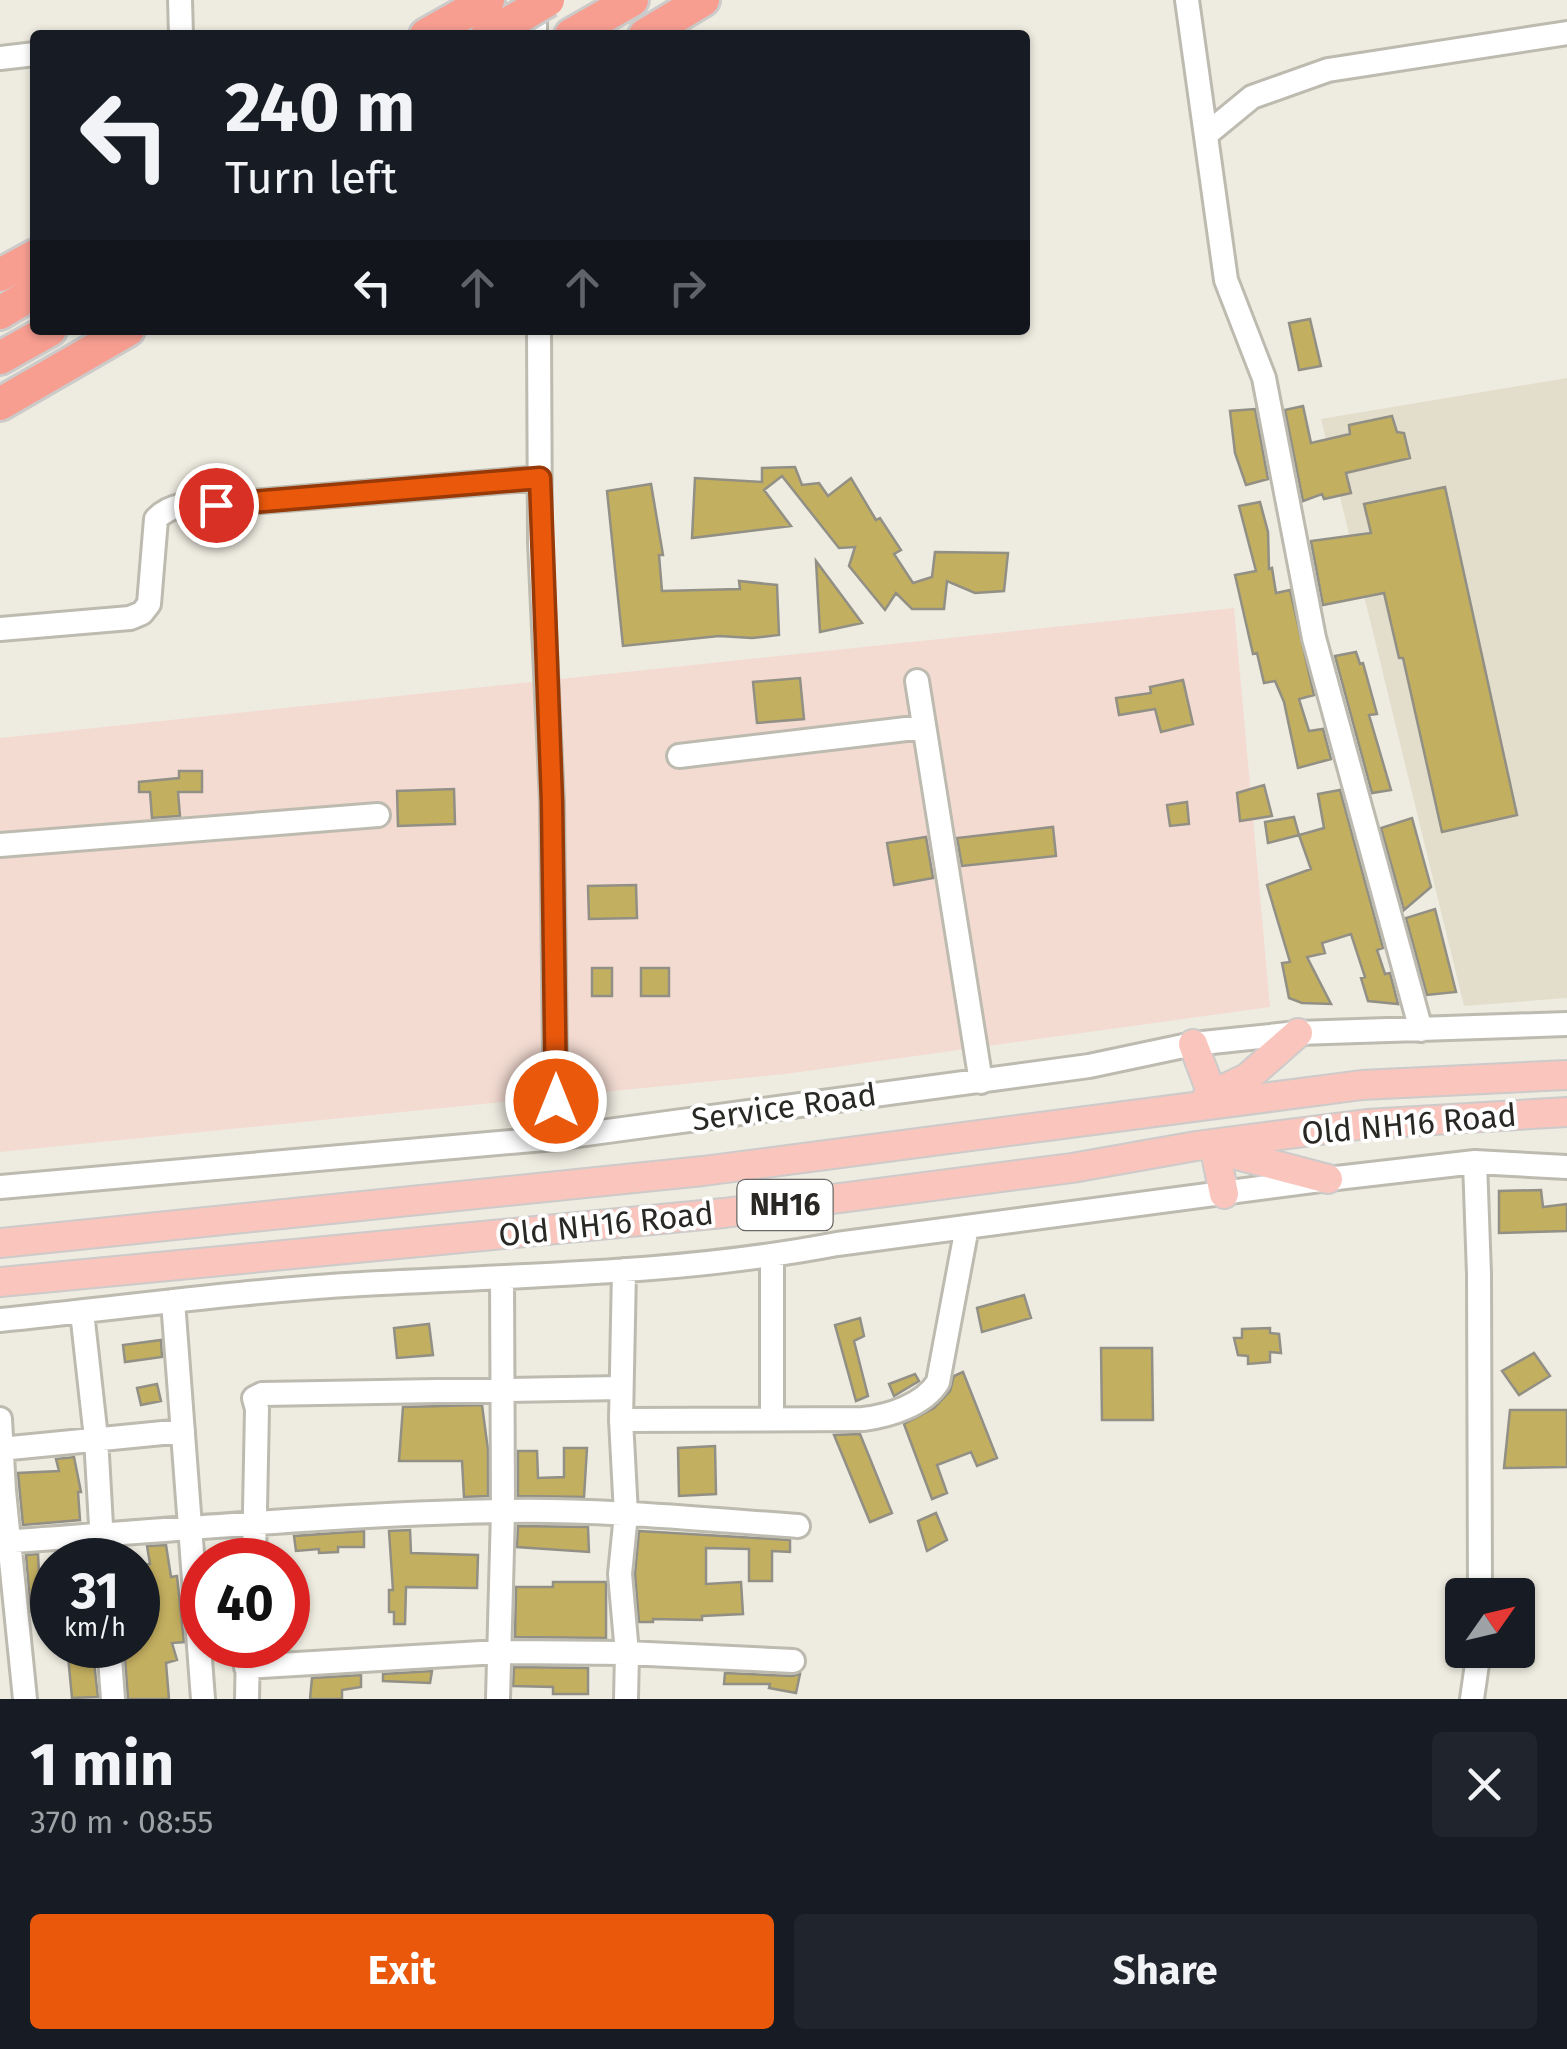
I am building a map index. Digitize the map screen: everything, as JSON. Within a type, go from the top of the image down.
[{"type":"highway","points":[[435,30],[488,0]]},
{"type":"highway","points":[[579,30],[632,0]]},
{"type":"highway","points":[[653,30],[704,0]]},
{"type":"highway","points":[[498,30],[535,13]]},
{"type":"highway","points":[[0,275],[30,259]]},
{"type":"highway","points":[[0,313],[30,295]]},
{"type":"highway","points":[[0,358],[41,335]]},
{"type":"highway","points":[[0,404],[119,335]]},
{"type":"main road","points":[[1178,1110],[1247,1078],[1298,1033]]},
{"type":"main road","points":[[1193,1044],[1212,1094]]},
{"type":"main road","name":"Old NH16 Road","points":[[0,1243],[703,1171],[1362,1085],[1567,1075]]},
{"type":"main road","name":"Old NH16 Road","points":[[0,1282],[724,1212],[1072,1168],[1367,1124],[1567,1112]]},
{"type":"main road","points":[[1205,1148],[1328,1179]]},
{"type":"main road","points":[[1205,1148],[1224,1194]]},
{"type":"street","points":[[180,0],[181,30]]},
{"type":"street","points":[[1187,0],[1226,280],[1264,378],[1314,638],[1421,1030]]},
{"type":"street","points":[[1208,134],[1252,97],[1328,70],[1567,32]]},
{"type":"street","points":[[0,58],[30,55]]},
{"type":"street","points":[[539,335],[540,478],[552,802],[556,1138]]},
{"type":"street","points":[[0,629],[130,618],[142,613],[150,604],[156,520],[164,510],[183,504],[216,505],[540,478]]},
{"type":"street","points":[[917,681],[981,1082]]},
{"type":"street","points":[[678,756],[924,726]]},
{"type":"street","points":[[0,845],[378,815]]},
{"type":"street","name":"Service Road","points":[[0,1188],[556,1138],[981,1082],[1089,1066],[1193,1044],[1298,1033],[1567,1024]]},
{"type":"street","points":[[1474,1162],[1479,1274],[1480,1578]]},
{"type":"street","points":[[0,1320],[359,1284],[624,1270],[772,1256],[1474,1162],[1567,1167]]},
{"type":"street","points":[[620,1420],[876,1417],[930,1395],[938,1382],[967,1227]]},
{"type":"street","points":[[772,1256],[772,1418]]},
{"type":"street","points":[[624,1270],[620,1420],[626,1514],[620,1574],[627,1653],[626,1699]]},
{"type":"street","points":[[498,1699],[503,1510],[502,1278]]},
{"type":"street","points":[[172,1300],[203,1699]]},
{"type":"street","points":[[82,1312],[96,1438],[100,1538]]},
{"type":"street","points":[[255,1538],[258,1408],[254,1398],[262,1394],[621,1388]]},
{"type":"street","points":[[0,1419],[5,1542],[25,1699]]},
{"type":"street","points":[[1,1449],[183,1430]]},
{"type":"street","points":[[5,1542],[191,1527],[503,1510],[798,1526]]},
{"type":"street","points":[[310,1655],[627,1653],[793,1661]]},
{"type":"street","points":[[111,1668],[113,1699]]},
{"type":"street","points":[[247,1668],[247,1699]]},
{"type":"street","points":[[1472,1699],[1476,1668]]},
{"type":"shaded area","points":[[1567,378],[1567,998],[1464,1006],[1321,419]]},
{"type":"shaded area","points":[[1234,608],[1270,1007],[785,1074],[0,1152],[0,738]]},
{"type":"building","points":[[1310,319],[1321,366],[1299,370],[1289,323]]},
{"type":"building","points":[[1303,406],[1311,443],[1350,434],[1349,425],[1392,416],[1397,432],[1404,433],[1410,458],[1346,473],[1351,493],[1324,499],[1322,494],[1303,501],[1285,410]]},
{"type":"building","points":[[1255,409],[1268,479],[1246,485],[1235,453],[1230,411]]},
{"type":"building","points":[[795,467],[802,485],[819,483],[828,496],[851,478],[876,520],[880,518],[901,550],[894,554],[913,583],[932,577],[935,552],[1008,553],[1004,591],[975,593],[947,581],[944,609],[912,609],[896,593],[885,610],[849,566],[855,547],[839,548],[782,476],[764,490],[791,526],[692,538],[695,478],[762,482],[762,468]]},
{"type":"building","points":[[651,484],[663,555],[659,555],[662,591],[740,589],[739,581],[777,585],[779,635],[719,636],[623,646],[607,491]]},
{"type":"building","points":[[1445,487],[1517,815],[1442,832],[1403,658],[1399,658],[1384,593],[1323,605],[1311,541],[1371,533],[1364,504]]},
{"type":"building","points":[[1260,502],[1268,532],[1269,569],[1272,568],[1276,593],[1290,590],[1314,695],[1299,699],[1309,731],[1323,729],[1331,759],[1298,768],[1284,702],[1275,681],[1264,683],[1257,653],[1253,654],[1235,575],[1256,571],[1239,506]]},
{"type":"building","points":[[816,561],[848,604],[862,623],[820,632]]},
{"type":"building","points":[[1356,652],[1360,664],[1363,663],[1377,714],[1369,715],[1391,790],[1372,793],[1335,656]]},
{"type":"building","points":[[800,678],[804,719],[757,723],[753,682]]},
{"type":"building","points":[[1183,680],[1193,724],[1161,732],[1155,709],[1119,715],[1116,698],[1151,693],[1150,687]]},
{"type":"building","points":[[179,771],[202,771],[202,792],[178,792],[180,816],[152,818],[150,792],[139,792],[139,782],[179,778]]},
{"type":"building","points":[[1264,785],[1272,816],[1240,821],[1237,793]]},
{"type":"building","points":[[454,789],[455,824],[398,826],[397,791]]},
{"type":"building","points":[[1340,790],[1383,948],[1377,950],[1385,974],[1390,973],[1398,1004],[1368,1001],[1351,934],[1322,943],[1325,953],[1307,957],[1331,1004],[1302,1003],[1289,998],[1282,963],[1290,962],[1267,885],[1311,869],[1299,835],[1324,828],[1318,794]]},
{"type":"building","points":[[1187,802],[1189,824],[1170,826],[1167,805]]},
{"type":"building","points":[[1294,817],[1299,835],[1268,843],[1265,822]]},
{"type":"building","points":[[1412,818],[1431,887],[1404,910],[1381,828]]},
{"type":"building","points":[[1053,827],[1056,856],[962,866],[957,838]]},
{"type":"building","points":[[926,837],[933,878],[894,885],[887,843]]},
{"type":"building","points":[[636,885],[637,918],[589,919],[588,886]]},
{"type":"building","points":[[1435,909],[1456,992],[1427,995],[1406,918]]},
{"type":"building","points":[[592,968],[612,968],[612,996],[592,996]]},
{"type":"building","points":[[641,968],[669,968],[669,996],[641,996]]},
{"type":"building","points":[[1541,1190],[1543,1207],[1567,1204],[1567,1231],[1499,1233],[1499,1191]]},
{"type":"building","points":[[1024,1295],[1031,1318],[982,1332],[977,1308]]},
{"type":"building","points":[[860,1318],[864,1336],[854,1341],[868,1396],[856,1401],[835,1325]]},
{"type":"building","points":[[429,1324],[433,1355],[397,1358],[394,1328]]},
{"type":"building","points":[[1270,1328],[1270,1333],[1279,1334],[1281,1353],[1270,1352],[1270,1362],[1248,1364],[1248,1356],[1238,1355],[1234,1338],[1242,1338],[1242,1329]]},
{"type":"building","points":[[161,1340],[162,1357],[125,1362],[123,1345]]},
{"type":"building","points":[[1101,1348],[1152,1348],[1153,1420],[1102,1420]]},
{"type":"building","points":[[1534,1353],[1550,1376],[1519,1395],[1502,1371]]},
{"type":"building","points":[[963,1372],[997,1458],[977,1466],[971,1452],[937,1465],[947,1493],[932,1499],[904,1424],[934,1408],[950,1391],[954,1376]]},
{"type":"building","points":[[915,1374],[919,1381],[894,1396],[889,1384]]},
{"type":"building","points":[[157,1384],[161,1401],[141,1405],[137,1388]]},
{"type":"building","points":[[482,1405],[488,1450],[488,1496],[464,1497],[462,1461],[399,1461],[403,1407]]},
{"type":"building","points":[[1510,1410],[1567,1410],[1567,1467],[1504,1468]]},
{"type":"building","points":[[860,1434],[892,1513],[870,1522],[834,1435]]},
{"type":"building","points":[[715,1446],[716,1494],[679,1496],[678,1448]]},
{"type":"building","points":[[564,1448],[587,1448],[584,1497],[518,1496],[518,1451],[537,1451],[538,1478],[564,1477]]},
{"type":"building","points":[[74,1457],[81,1492],[80,1520],[23,1525],[18,1473],[59,1471],[56,1459]]},
{"type":"building","points":[[936,1513],[947,1540],[927,1551],[918,1521]]},
{"type":"building","points":[[518,1526],[588,1527],[589,1552],[517,1547]]},
{"type":"building","points":[[410,1530],[411,1553],[478,1555],[477,1588],[406,1587],[405,1624],[394,1624],[394,1612],[389,1612],[389,1590],[393,1590],[389,1531]]},
{"type":"building","points":[[364,1531],[364,1547],[338,1547],[338,1552],[319,1553],[319,1549],[310,1550],[310,1538],[294,1536]]},
{"type":"building","points":[[639,1531],[790,1540],[790,1552],[772,1551],[772,1581],[749,1581],[749,1549],[706,1548],[706,1584],[741,1582],[743,1614],[639,1622],[635,1574]]},
{"type":"building","points":[[160,1545],[166,1545],[171,1577],[177,1576],[180,1604],[180,1642],[172,1643],[177,1660],[166,1663],[169,1699],[128,1699],[126,1668],[160,1668]]},
{"type":"building","points":[[26,1555],[30,1555],[30,1601]]},
{"type":"building","points":[[553,1582],[606,1582],[606,1638],[515,1637],[516,1587],[553,1587]]},
{"type":"building","points":[[514,1667],[588,1668],[588,1694],[553,1694],[553,1687],[513,1686]]},
{"type":"building","points":[[69,1668],[95,1668],[98,1697],[72,1698]]},
{"type":"building","points":[[432,1671],[430,1683],[383,1681],[383,1674]]},
{"type":"building","points":[[725,1673],[800,1674],[796,1693],[769,1688],[770,1684],[724,1684]]},
{"type":"building","points":[[361,1675],[361,1687],[342,1690],[342,1699],[310,1699],[312,1678]]},
{"type":"route","points":[[216,505],[540,478],[552,802],[556,1101]]}]
